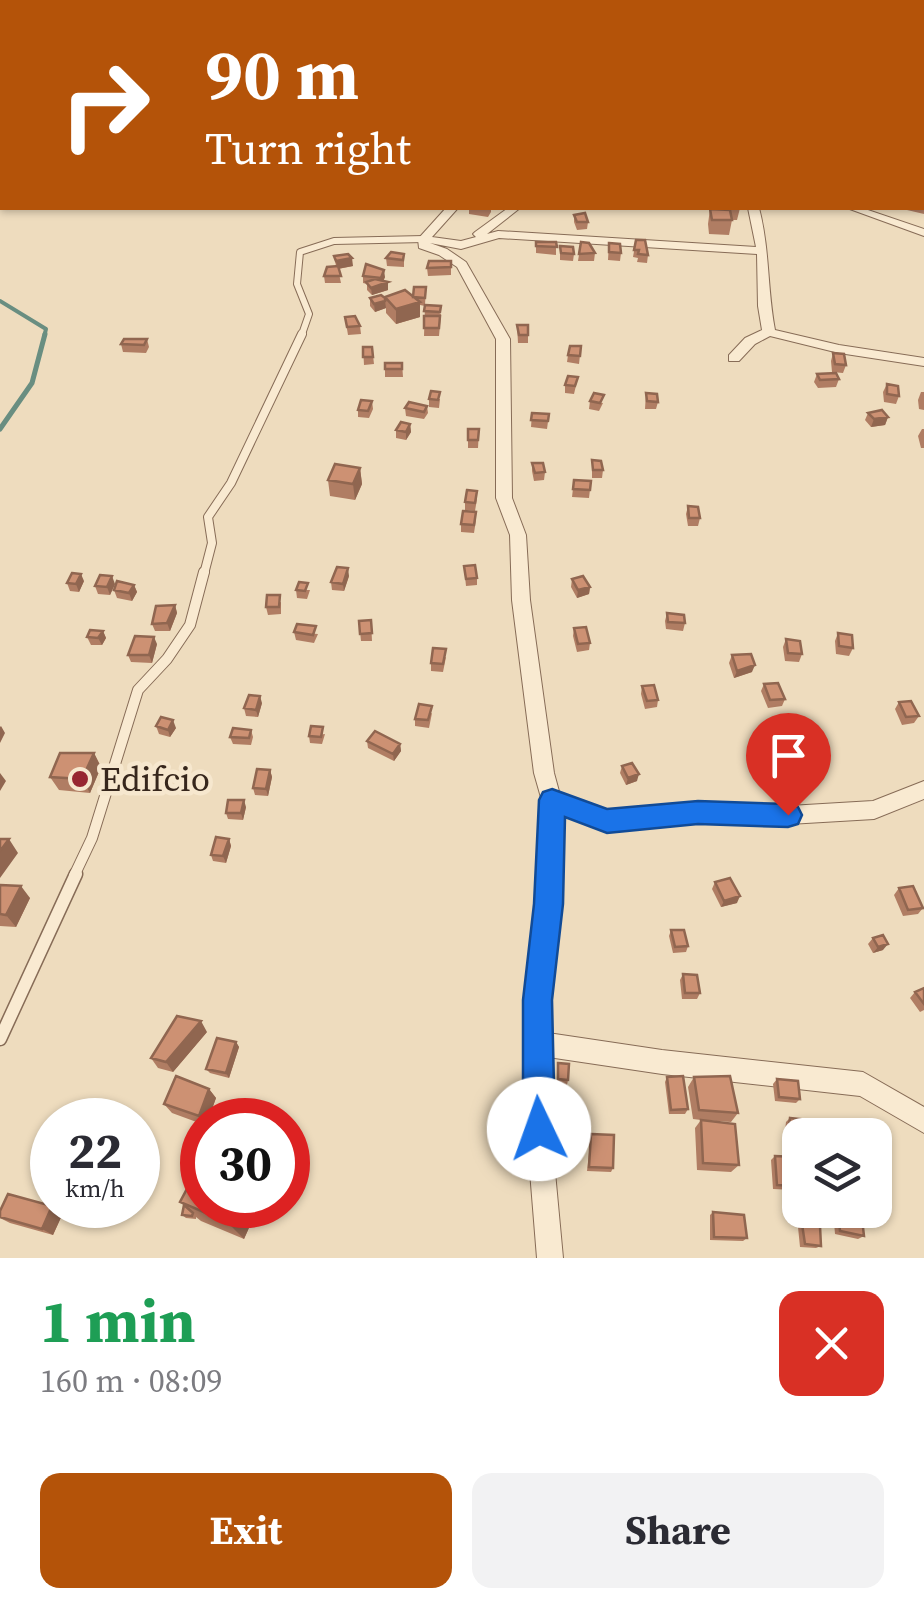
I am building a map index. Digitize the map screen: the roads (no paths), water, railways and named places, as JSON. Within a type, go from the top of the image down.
[{"type":"street","points":[[912,0],[924,0]]},
{"type":"street","points":[[450,210],[424,238],[424,248],[442,252],[462,265],[503,339],[504,498],[518,535],[521,600],[544,773],[552,800],[536,1097],[550,1258]]},
{"type":"street","points":[[461,245],[512,210]]},
{"type":"street","points":[[754,210],[763,250],[764,306],[769,332]]},
{"type":"street","points":[[860,210],[924,233]]},
{"type":"street","points":[[424,238],[461,245],[498,234],[763,250]]},
{"type":"street","points":[[734,358],[750,341],[769,332],[924,362]]},
{"type":"street","points":[[552,800],[607,821],[698,812],[788,815],[874,810],[924,790]]},
{"type":"street","points":[[537,1043],[662,1062],[863,1084],[924,1121]]},
{"type":"lane","points":[[0,1039],[92,838],[138,690],[167,659],[190,625],[212,544],[208,517],[225,500],[259,418],[300,347],[309,314],[298,292],[294,266],[300,252],[334,241],[424,238]]},
{"type":"waterway","points":[[0,301],[46,329],[44,337]]},
{"type":"waterway","points":[[0,429],[32,383],[45,334]]},
{"type":"place","name":"Edifcio","points":[[80,779]]}]
